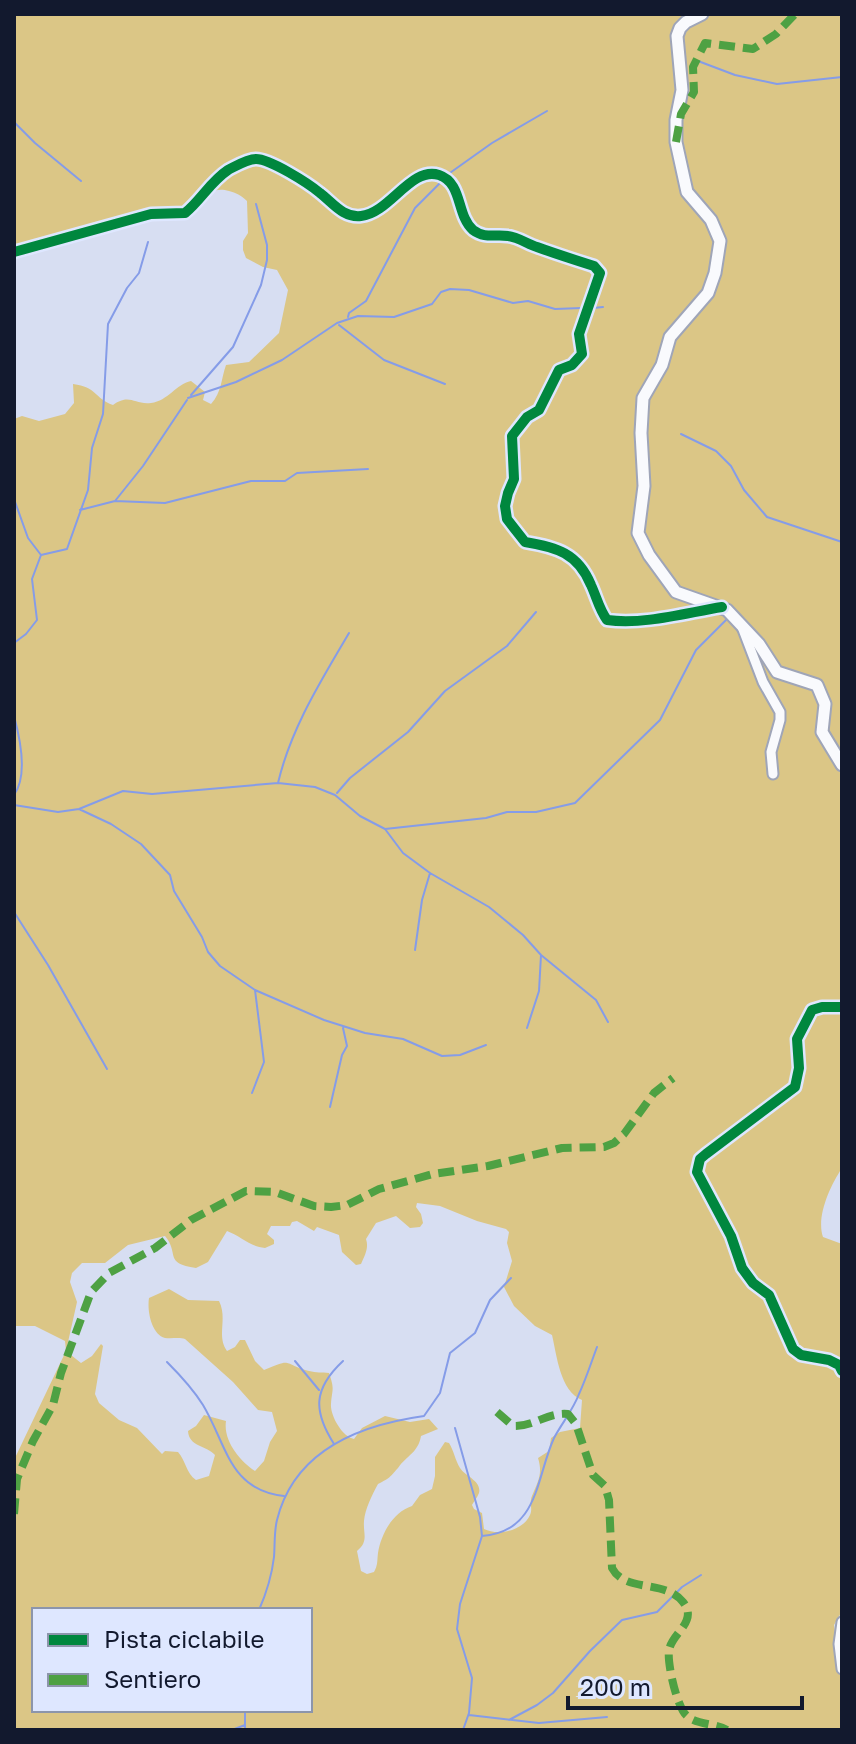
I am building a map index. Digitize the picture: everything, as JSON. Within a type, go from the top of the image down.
[{"type":"street","points":[[702,14],[686,22],[677,36],[682,90],[676,120],[676,142],[687,192],[711,220],[720,241],[708,293],[670,337],[662,365],[643,398],[644,486],[638,533],[649,555],[676,592],[722,607],[759,644],[777,672],[813,682],[821,690],[825,704],[822,732],[842,765]]},
{"type":"street","points":[[14,252],[151,214],[185,213],[225,172],[254,158],[266,160],[320,192],[347,214],[362,216],[402,193],[416,177],[434,174],[447,178],[456,189],[467,223],[475,232],[508,236],[594,266],[600,273],[579,334],[582,354],[572,365],[559,370],[539,410],[527,417],[512,436],[514,479],[505,506],[507,519],[525,542],[555,547],[582,567],[592,586],[598,608],[607,620],[642,620],[722,607]]},
{"type":"street","points":[[741,624],[763,682],[780,712],[771,752],[773,774]]},
{"type":"street","points":[[842,1007],[812,1010],[797,1039],[799,1068],[795,1087],[700,1159],[697,1172],[731,1236],[742,1268],[753,1283],[769,1295],[793,1349],[801,1355],[829,1360],[839,1365],[842,1371]]},
{"type":"street","points":[[842,1622],[839,1644],[842,1669]]},
{"type":"shaded area","points":[[14,14],[842,14],[842,1168],[825,1202],[821,1229],[823,1237],[842,1244],[842,1611],[834,1625],[842,1685],[842,1730],[14,1730],[14,1460],[66,1351],[65,1341],[35,1326],[14,1326],[14,419],[22,416],[39,421],[65,414],[74,403],[73,384],[91,390],[113,405],[124,400],[157,402],[191,381],[205,392],[203,400],[211,404],[219,390],[226,365],[249,362],[279,333],[288,290],[277,270],[246,258],[243,241],[248,233],[247,201],[229,191],[209,194],[186,219],[156,216],[85,239],[14,249]],"holes":[[[417,1203],[440,1206],[509,1232],[507,1243],[512,1261],[504,1287],[514,1306],[535,1326],[552,1335],[564,1381],[582,1400],[580,1428],[560,1432],[551,1438],[549,1451],[538,1458],[540,1473],[531,1499],[530,1515],[522,1525],[503,1532],[484,1529],[482,1513],[472,1505],[479,1493],[478,1485],[460,1468],[449,1443],[445,1442],[435,1457],[432,1489],[420,1495],[412,1506],[394,1518],[382,1538],[375,1570],[367,1574],[361,1571],[357,1551],[364,1541],[364,1521],[369,1502],[378,1484],[390,1477],[415,1450],[421,1436],[438,1429],[429,1419],[410,1422],[385,1416],[362,1428],[354,1439],[341,1430],[332,1414],[333,1386],[329,1373],[312,1372],[288,1363],[264,1370],[255,1361],[245,1340],[240,1340],[227,1351],[222,1339],[219,1301],[188,1300],[169,1289],[149,1298],[149,1315],[156,1332],[165,1338],[185,1339],[233,1382],[258,1410],[272,1412],[277,1431],[264,1461],[255,1471],[234,1450],[227,1436],[226,1421],[204,1415],[188,1431],[189,1436],[215,1455],[209,1476],[196,1480],[178,1452],[165,1451],[162,1454],[137,1428],[119,1420],[99,1403],[95,1394],[103,1346],[101,1344],[92,1356],[81,1363],[66,1351],[77,1302],[70,1282],[72,1273],[82,1263],[105,1263],[128,1245],[165,1236],[176,1260],[196,1268],[208,1262],[227,1231],[265,1248],[274,1244],[267,1234],[271,1226],[290,1226],[297,1221],[314,1231],[317,1227],[339,1235],[342,1252],[356,1265],[361,1264],[367,1248],[366,1239],[376,1223],[396,1216],[410,1228],[420,1227],[423,1223]]]},
{"type":"waterway","points":[[698,61],[735,75],[777,84],[842,77]]},
{"type":"waterway","points":[[447,175],[492,143],[547,111]]},
{"type":"waterway","points":[[14,122],[81,181]]},
{"type":"waterway","points":[[348,317],[366,301],[415,208],[443,180]]},
{"type":"waterway","points":[[191,395],[233,347],[261,285],[267,245],[256,204]]},
{"type":"waterway","points":[[14,643],[37,620],[32,579],[41,555],[67,549],[88,490],[92,448],[103,414],[108,324],[127,288],[139,273],[148,242]]},
{"type":"waterway","points":[[188,398],[236,382],[282,360],[337,323],[358,316],[394,317],[432,304],[441,292],[450,289],[469,290],[513,303],[528,301],[555,309],[582,308]]},
{"type":"waterway","points":[[593,308],[603,307]]},
{"type":"waterway","points":[[339,325],[384,360],[445,384]]},
{"type":"waterway","points":[[115,501],[143,466],[187,400]]},
{"type":"waterway","points":[[681,434],[716,451],[731,466],[744,490],[767,517],[842,542]]},
{"type":"waterway","points":[[80,510],[115,501],[165,503],[251,481],[285,481],[297,473],[368,469]]},
{"type":"waterway","points":[[14,499],[28,538],[41,555]]},
{"type":"waterway","points":[[337,793],[350,778],[408,732],[445,691],[507,646],[536,612]]},
{"type":"waterway","points":[[385,829],[486,818],[507,812],[536,812],[575,803],[660,720],[696,650],[729,617]]},
{"type":"waterway","points":[[278,783],[299,724],[349,633]]},
{"type":"waterway","points":[[14,716],[22,767],[14,795]]},
{"type":"waterway","points":[[14,805],[58,812],[79,809],[123,791],[152,794],[278,783],[315,787],[335,795],[360,816],[385,829],[403,853],[430,873],[489,907],[596,1000],[608,1022]]},
{"type":"waterway","points":[[79,809],[111,824],[141,844],[170,875],[174,891],[208,952],[220,966],[255,990],[324,1020],[365,1033],[403,1039],[442,1056],[460,1055],[486,1045]]},
{"type":"waterway","points":[[415,950],[422,900],[430,873]]},
{"type":"waterway","points":[[14,912],[107,1069]]},
{"type":"waterway","points":[[527,1028],[539,991],[541,955]]},
{"type":"waterway","points":[[252,1093],[264,1062],[255,990]]},
{"type":"waterway","points":[[330,1107],[342,1055],[347,1046],[343,1028]]},
{"type":"waterway","points":[[260,1608],[272,1570],[277,1520],[298,1476],[314,1459],[353,1435],[376,1426],[424,1416],[440,1393],[450,1353],[475,1333],[490,1300],[511,1278]]},
{"type":"waterway","points":[[482,1536],[501,1532],[525,1514],[533,1500],[554,1438],[577,1400],[597,1347]]},
{"type":"waterway","points":[[295,1361],[319,1390]]},
{"type":"waterway","points":[[334,1444],[322,1421],[319,1401],[326,1381],[343,1361]]},
{"type":"waterway","points":[[167,1362],[203,1405],[241,1475],[266,1492],[284,1496]]},
{"type":"waterway","points":[[455,1428],[480,1517],[482,1536],[460,1604],[457,1629],[472,1678],[469,1713],[463,1730]]},
{"type":"waterway","points":[[509,1720],[553,1693],[622,1620],[657,1612],[682,1587],[701,1575]]},
{"type":"waterway","points":[[245,1712],[245,1730]]},
{"type":"waterway","points":[[469,1715],[539,1723],[607,1717]]},
{"type":"waterway","points":[[232,1730],[245,1725]]},
{"type":"marked path","points":[[676,142],[681,114],[694,92],[693,67],[705,43],[753,49],[776,34],[795,14]]},
{"type":"marked path","points":[[14,1514],[17,1479],[53,1405],[61,1373],[91,1292],[109,1273],[155,1248],[191,1220],[246,1191],[275,1192],[314,1206],[331,1207],[347,1205],[379,1189],[433,1174],[488,1166],[562,1148],[604,1147],[624,1134],[654,1093],[673,1078]]},
{"type":"marked path","points":[[497,1412],[513,1426],[560,1414],[568,1414],[576,1424],[593,1475],[605,1486],[609,1500],[612,1568],[626,1581],[666,1590],[683,1602],[688,1616],[669,1651],[676,1695],[683,1711],[691,1719],[727,1730]]},
{"type":"cycle path","points":[[14,252],[151,214],[185,213],[228,170],[253,159],[289,172],[339,209],[355,216],[372,213],[419,177],[429,174],[447,179],[456,192],[468,224],[477,233],[515,238],[594,266],[600,273],[579,334],[582,354],[572,365],[559,370],[539,410],[527,417],[512,436],[514,479],[505,506],[507,519],[525,542],[556,549],[580,565],[607,620],[650,620],[722,607]]},
{"type":"cycle path","points":[[842,1007],[812,1010],[797,1039],[799,1068],[795,1087],[700,1159],[697,1172],[731,1236],[742,1268],[753,1283],[769,1295],[793,1349],[801,1355],[829,1360],[839,1365],[842,1371]]}]
